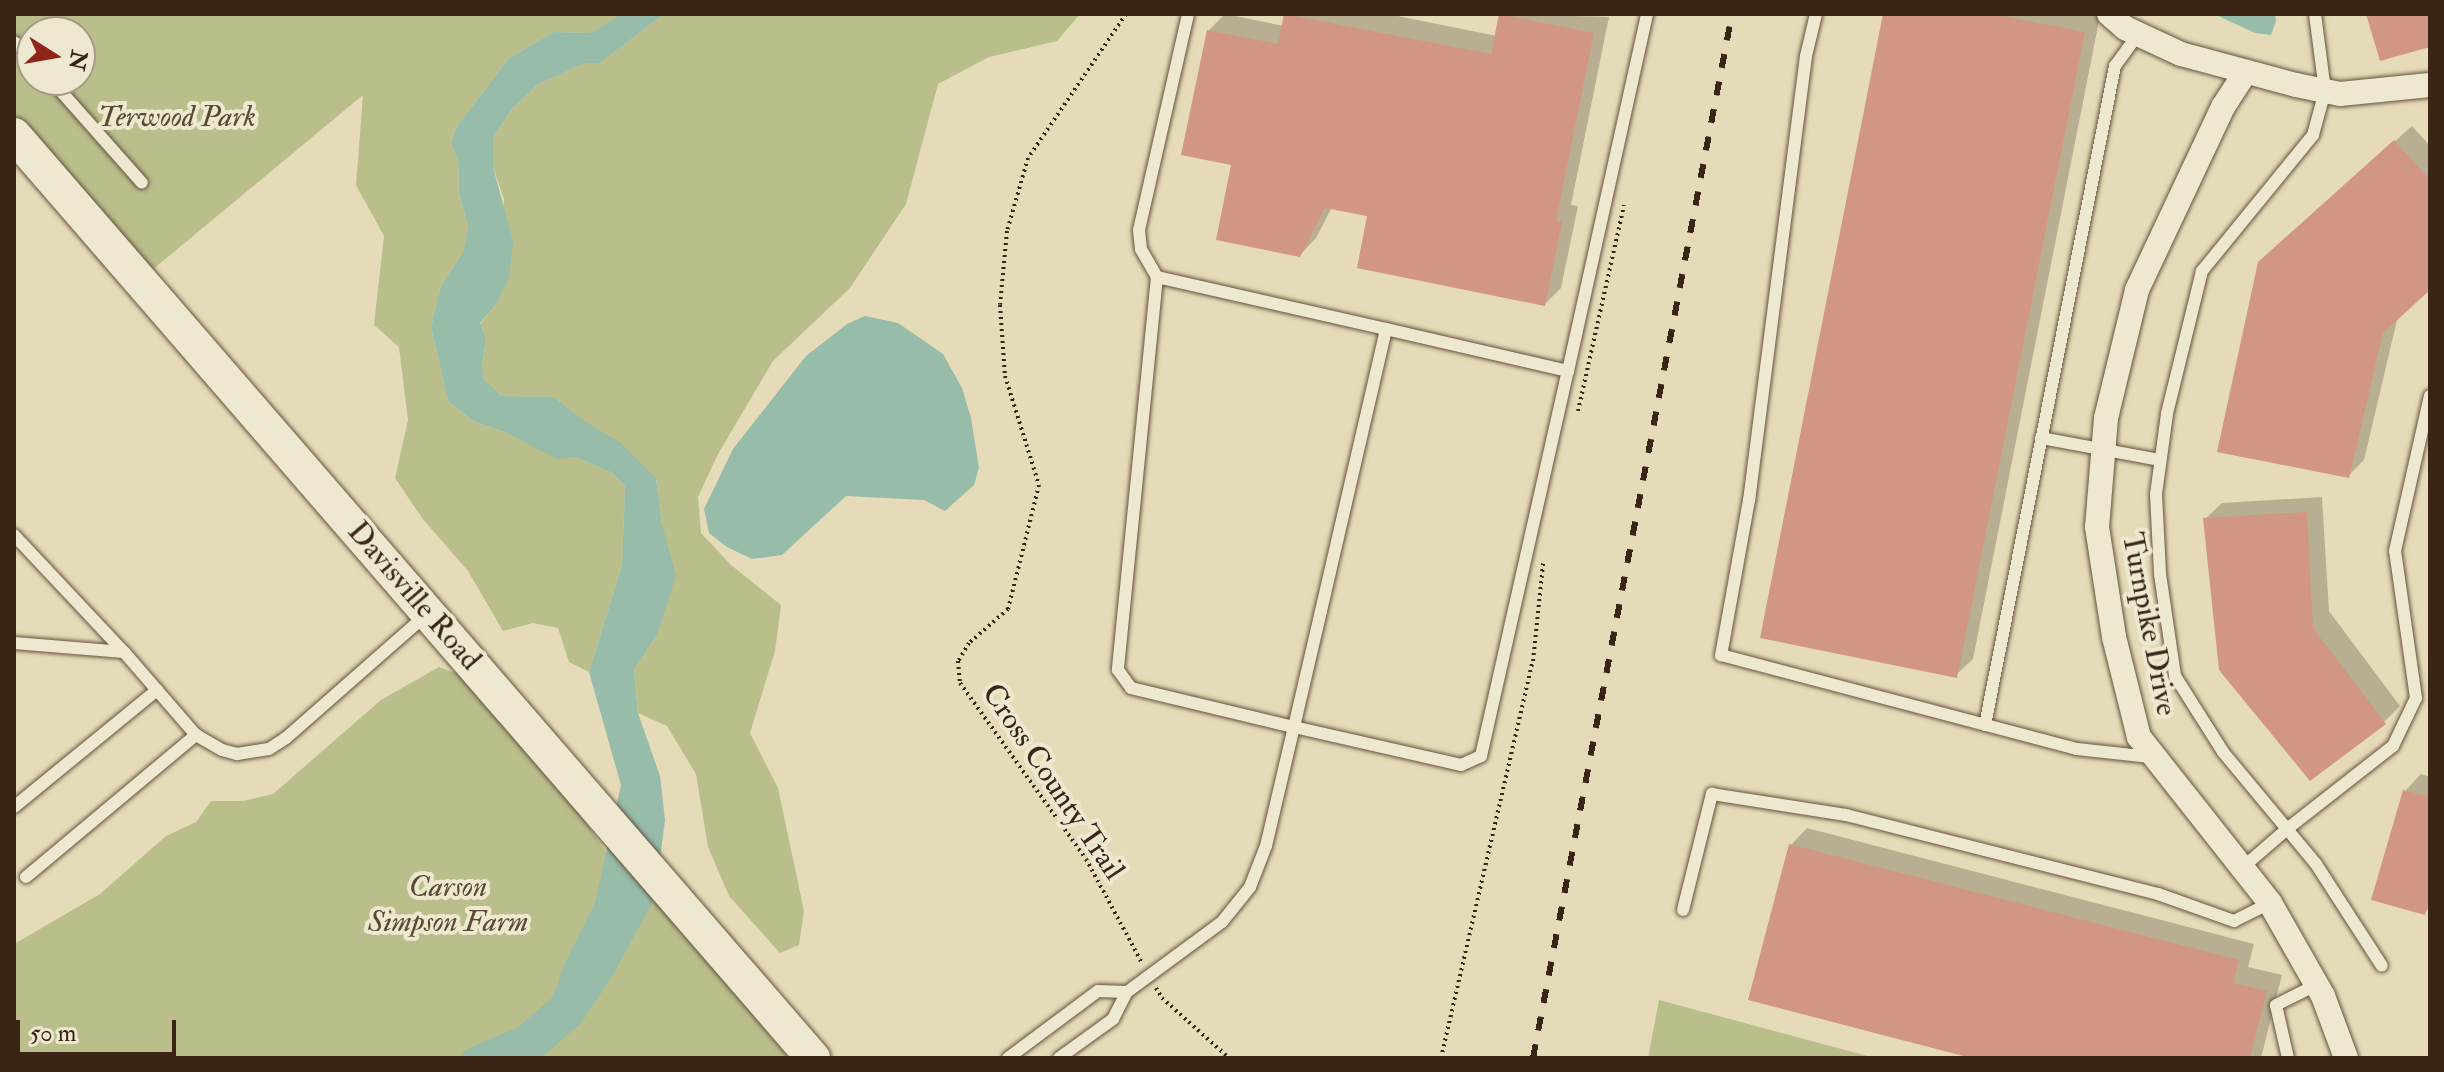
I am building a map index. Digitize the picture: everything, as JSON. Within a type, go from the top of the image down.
[{"type":"street","points":[[2109,14],[2138,34],[2181,54],[2245,73],[2325,91],[2340,94],[2430,85]]},
{"type":"street","name":"Turnpike Drive","points":[[2245,73],[2223,107],[2137,290],[2106,418],[2097,527],[2114,637],[2139,737],[2270,903],[2316,985],[2346,1058]]},
{"type":"street","name":"Davisville Road","points":[[14,135],[813,1058]]},
{"type":"lane","points":[[1188,14],[1139,230],[1141,249],[1157,277],[1118,670],[1131,688],[1461,765],[1481,756],[1647,14]]},
{"type":"lane","points":[[1816,14],[1806,56],[1749,500],[1721,655],[2077,749],[2154,757]]},
{"type":"lane","points":[[2315,14],[2325,91],[2313,135],[2202,271],[2167,414],[2160,460],[2156,494],[2160,574],[2175,676],[2223,752],[2316,864],[2382,966]]},
{"type":"lane","points":[[1985,725],[2115,66],[2138,34]]},
{"type":"lane","points":[[65,96],[142,183]]},
{"type":"lane","points":[[1157,277],[1568,371]]},
{"type":"lane","points":[[1059,1058],[1113,1019],[1127,992],[1222,922],[1250,887],[1266,846],[1386,329]]},
{"type":"lane","points":[[2242,868],[2393,746],[2416,698],[2395,551],[2430,396]]},
{"type":"lane","points":[[2041,438],[2160,460]]},
{"type":"lane","points":[[14,535],[124,652],[196,735],[222,750],[237,754],[269,749],[428,613]]},
{"type":"lane","points":[[14,643],[124,652]]},
{"type":"lane","points":[[14,807],[157,690]]},
{"type":"lane","points":[[26,877],[196,735]]},
{"type":"lane","points":[[1683,910],[1712,794],[1846,815],[2158,894],[2234,921],[2270,903]]},
{"type":"lane","points":[[2288,1058],[2276,1005],[2316,985]]},
{"type":"lane","points":[[1008,1058],[1098,991],[1127,992]]},
{"type":"path","name":"Cross County Trail","points":[[1126,14],[1028,158],[1007,231],[1000,305],[1005,376],[1039,485],[1008,609],[969,643],[958,661],[960,683],[1086,859],[1140,960]]},
{"type":"path","points":[[1577,416],[1625,201]]},
{"type":"path","points":[[1441,1058],[1533,661],[1544,561]]},
{"type":"path","points":[[1162,998],[1229,1058]]},
{"type":"green space","name":"Terwood Park","points":[[14,14],[621,14],[591,33],[553,32],[508,59],[457,126],[451,142],[458,161],[459,193],[468,227],[463,252],[440,288],[431,327],[448,401],[473,421],[504,432],[557,458],[576,457],[612,473],[625,486],[622,565],[589,672],[569,662],[558,628],[533,623],[503,631],[468,571],[422,518],[395,478],[408,420],[399,347],[374,325],[384,236],[356,185],[363,95],[140,280],[14,126]]},
{"type":"green space","points":[[664,14],[1080,14],[1057,41],[989,57],[938,84],[906,204],[850,288],[773,361],[718,454],[698,497],[701,533],[731,565],[781,605],[775,651],[750,733],[778,788],[804,911],[799,945],[780,953],[729,896],[708,847],[696,774],[667,726],[638,713],[634,669],[657,635],[662,524],[656,478],[554,397],[502,396],[484,379],[482,367],[486,339],[480,324],[495,306],[504,199],[493,167],[493,137],[512,109],[537,85],[585,63],[600,63]]},
{"type":"green space","name":"Carson Simpson Farm","points":[[439,667],[461,675],[569,798],[607,854],[651,904],[655,898],[789,1058],[14,1058],[14,944],[100,894],[166,836],[196,822],[211,801],[243,801],[273,794],[381,700]]},
{"type":"green space","points":[[1659,1000],[1875,1058],[1648,1058]]},
{"type":"shaded area","points":[[621,14],[664,14],[600,63],[585,63],[537,85],[512,109],[493,137],[493,167],[513,241],[509,278],[495,306],[480,323],[486,339],[482,367],[484,379],[502,396],[554,397],[586,422],[621,443],[656,478],[662,524],[676,576],[657,635],[634,669],[638,713],[660,776],[665,820],[655,898],[611,978],[581,1023],[541,1058],[458,1058],[465,1050],[518,1027],[552,998],[566,961],[595,903],[621,785],[589,672],[622,565],[625,486],[612,473],[576,457],[557,459],[504,432],[473,421],[448,401],[431,327],[440,288],[463,252],[468,227],[459,193],[458,161],[451,142],[457,126],[508,59],[553,32],[591,33]]},
{"type":"shaded area","points":[[2214,14],[2275,14],[2276,21],[2271,35],[2255,33]]},
{"type":"shaded area","points":[[865,316],[898,323],[943,354],[962,388],[971,418],[979,468],[974,485],[945,511],[924,500],[846,496],[782,555],[752,559],[727,547],[709,533],[704,509],[733,449],[806,356],[847,324]]},
{"type":"building","points":[[1284,14],[1491,54],[1499,14],[1594,33],[1556,221],[1562,222],[1545,306],[1357,268],[1367,216],[1325,208],[1300,257],[1216,240],[1231,165],[1181,155],[1207,30],[1278,44]]},
{"type":"building","points":[[1883,14],[1993,14],[2085,32],[1957,678],[1760,638]]},
{"type":"building","points":[[2366,14],[2430,14],[2430,47],[2380,61]]},
{"type":"building","points":[[2394,140],[2430,180],[2430,290],[2383,333],[2349,478],[2217,452],[2258,262]]},
{"type":"building","points":[[2307,512],[2313,628],[2386,724],[2310,781],[2219,670],[2203,518]]},
{"type":"building","points":[[2403,790],[2430,797],[2430,897],[2425,915],[2371,900]]},
{"type":"building","points":[[1789,844],[2239,960],[2233,983],[2267,991],[2250,1058],[1971,1058],[1748,1000]]},
{"type":"railway","points":[[1533,1058],[1732,14]]}]
